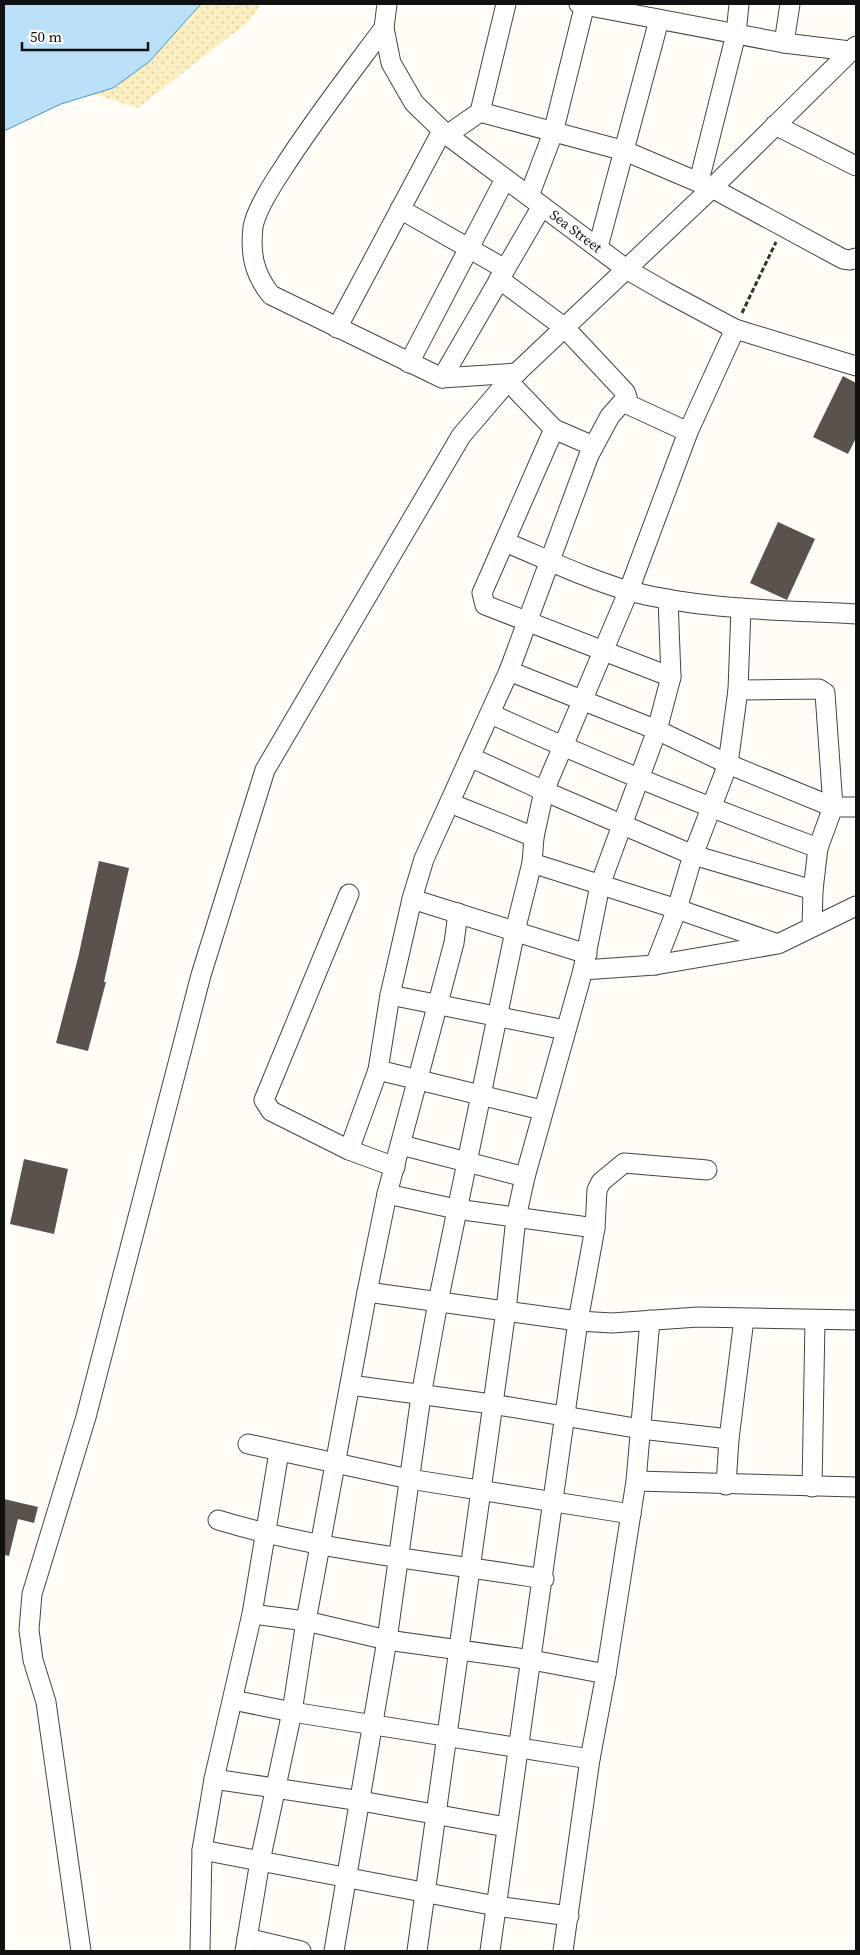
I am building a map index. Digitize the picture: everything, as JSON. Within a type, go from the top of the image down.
[{"type":"street","name":"Sea Street","points":[[387,4],[384,28],[391,63],[414,103],[445,133],[626,269],[735,329],[856,366]]},
{"type":"street","points":[[337,328],[400,209],[445,133],[480,112],[506,4]]},
{"type":"street","points":[[442,378],[502,274],[536,201],[583,4],[784,43],[853,49]]},
{"type":"street","points":[[706,185],[736,34],[739,4]]},
{"type":"street","points":[[784,43],[790,4]]},
{"type":"street","points":[[598,247],[659,20]]},
{"type":"street","points":[[384,28],[304,136],[269,191],[253,226],[254,268],[260,282],[271,295],[409,364],[442,378],[512,377]]},
{"type":"street","points":[[81,1951],[46,1702],[33,1660],[30,1630],[32,1594],[86,1417],[201,974],[265,770],[461,436],[512,377],[566,328],[626,269],[706,185],[774,125],[853,49]]},
{"type":"street","points":[[480,112],[625,151],[706,185],[843,259],[850,260],[856,258]]},
{"type":"street","points":[[774,125],[856,166]]},
{"type":"street","points":[[409,364],[505,178]]},
{"type":"street","points":[[350,1150],[378,1070],[390,995],[412,899],[424,859],[509,671],[593,446],[610,416],[627,398],[625,392],[566,328],[502,274],[468,248],[400,209]]},
{"type":"street","points":[[334,1951],[362,1801],[372,1724],[400,1558],[421,1396],[438,1302],[515,931],[532,863],[534,837],[544,791],[629,590],[688,432],[735,329]]},
{"type":"street","points":[[512,377],[554,429],[593,446]]},
{"type":"street","points":[[623,402],[688,432]]},
{"type":"street","points":[[554,429],[482,593],[482,602],[485,605],[671,677]]},
{"type":"street","points":[[505,542],[629,590],[668,599],[741,608],[856,614]]},
{"type":"street","points":[[417,1951],[506,1310],[516,1218],[542,1110],[585,962],[600,885],[657,730],[671,677],[668,599]]},
{"type":"street","points":[[655,965],[677,908],[693,855],[728,764],[738,690],[741,608]]},
{"type":"street","points":[[509,671],[657,730],[728,764],[833,807],[856,807]]},
{"type":"street","points":[[738,690],[823,691],[826,697],[833,807],[818,848],[813,890],[812,926]]},
{"type":"street","points":[[491,714],[562,747],[712,809],[818,848]]},
{"type":"street","points":[[470,756],[544,791],[693,855],[813,890]]},
{"type":"street","points":[[450,803],[534,837]]},
{"type":"street","points":[[532,863],[677,908],[778,944]]},
{"type":"street","points":[[349,894],[264,1100],[271,1111],[350,1150],[395,1167]]},
{"type":"street","points":[[412,899],[515,931],[585,962],[655,965],[778,944],[856,906]]},
{"type":"street","points":[[301,1951],[246,1945],[260,1861],[292,1712],[306,1621],[322,1545],[367,1292],[387,1194],[454,943],[458,913]]},
{"type":"street","points":[[390,995],[437,1006],[565,1030]]},
{"type":"street","points":[[378,1070],[481,1097],[542,1110]]},
{"type":"street","points":[[401,1145],[525,1177]]},
{"type":"street","points":[[490,1951],[506,1827],[544,1579],[578,1321],[595,1228],[597,1190],[601,1182],[624,1163],[707,1170]]},
{"type":"street","points":[[387,1194],[516,1218],[595,1228]]},
{"type":"street","points":[[367,1292],[578,1321],[612,1323],[698,1317],[856,1320]]},
{"type":"street","points":[[726,1485],[729,1439],[744,1319]]},
{"type":"street","points":[[563,1951],[590,1759],[606,1674],[636,1481],[650,1320]]},
{"type":"street","points":[[812,1487],[815,1320]]},
{"type":"street","points":[[350,1385],[492,1404],[566,1418],[641,1429],[729,1439]]},
{"type":"street","points":[[248,1444],[409,1479],[631,1514]]},
{"type":"street","points":[[200,1951],[202,1850],[214,1779],[252,1614],[267,1534],[279,1452]]},
{"type":"street","points":[[636,1481],[726,1485],[856,1487]]},
{"type":"street","points":[[218,1520],[267,1534],[322,1545],[544,1579]]},
{"type":"street","points":[[252,1614],[306,1621],[387,1640],[532,1660],[606,1674]]},
{"type":"street","points":[[233,1700],[292,1712],[518,1746],[590,1759]]},
{"type":"street","points":[[214,1779],[362,1801],[506,1827]]},
{"type":"street","points":[[202,1850],[348,1876],[496,1906],[569,1916]]},
{"type":"path","points":[[735,329],[783,225]]},
{"type":"sand","points":[[201,4],[261,4],[249,21],[138,108],[93,94],[113,88],[190,19]]},
{"type":"water","points":[[4,4],[201,4],[149,62],[113,88],[61,104],[4,131]]},
{"type":"building","points":[[843,376],[856,383],[856,438],[848,454],[813,437]]},
{"type":"building","points":[[778,522],[815,539],[787,600],[750,583]]},
{"type":"building","points":[[99,861],[129,868],[104,982],[106,982],[88,1051],[56,1043],[78,958]]},
{"type":"building","points":[[24,1159],[68,1169],[54,1234],[10,1224]]},
{"type":"building","points":[[4,1499],[38,1507],[34,1523],[18,1519],[9,1556],[4,1555]]}]
